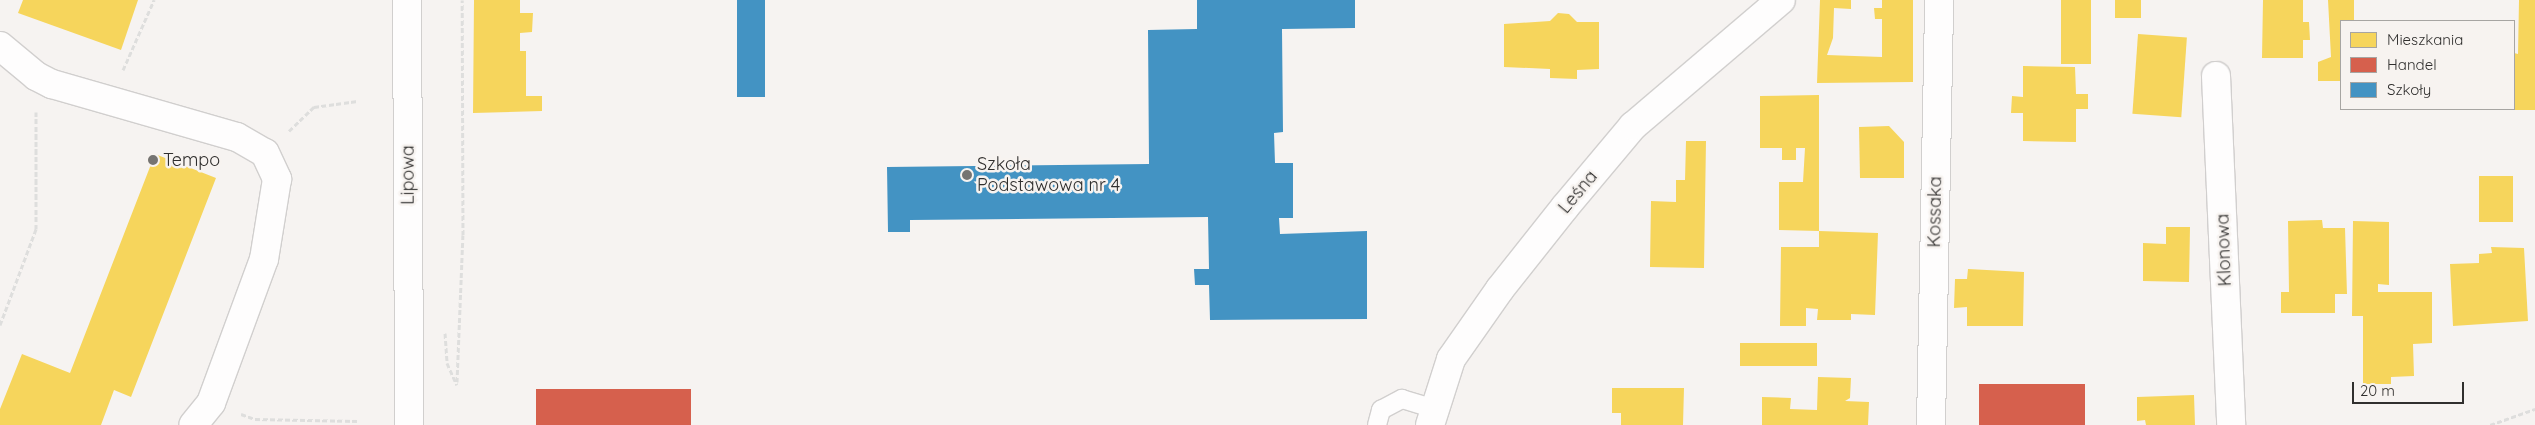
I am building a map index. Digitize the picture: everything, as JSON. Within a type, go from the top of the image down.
[{"type":"street","name":"Lipowa","points":[[408,0],[409,425]]},
{"type":"street","name":"Leśna","points":[[1433,417],[1451,359],[1500,288],[1633,126],[1781,0]]},
{"type":"street","name":"Kossaka","points":[[1931,425],[1939,0]]},
{"type":"street","points":[[0,46],[36,76],[109,100],[237,137],[265,153],[276,179],[264,259],[211,403],[193,425]]},
{"type":"street","name":"Klonowa","points":[[2216,76],[2231,425]]},
{"type":"street","name":"Lipowa","points":[[409,350],[418,425]]},
{"type":"lane","points":[[1377,425],[1382,410],[1402,400],[1433,417]]},
{"type":"path","points":[[109,100],[154,0]]},
{"type":"path","points":[[457,385],[463,235],[462,0]]},
{"type":"path","points":[[0,325],[36,230],[36,76]]},
{"type":"path","points":[[265,153],[314,107],[358,101]]},
{"type":"path","points":[[211,403],[255,418],[357,422]]},
{"type":"path","points":[[2490,425],[2535,409]]},
{"type":"building: Mieszkania","points":[[23,0],[138,0],[121,50],[18,13]]},
{"type":"building: Mieszkania","points":[[474,0],[520,0],[520,13],[533,13],[532,32],[520,33],[520,51],[526,51],[526,96],[542,96],[542,111],[473,113]]},
{"type":"building: Mieszkania","points":[[1820,0],[1851,0],[1851,9],[1834,8],[1833,38],[1827,55],[1882,57],[1882,19],[1875,19],[1874,8],[1882,8],[1882,0],[1913,0],[1913,82],[1817,83]]},
{"type":"building: Mieszkania","points":[[2061,0],[2091,0],[2091,64],[2061,64]]},
{"type":"building: Mieszkania","points":[[2115,0],[2141,0],[2141,18],[2115,18]]},
{"type":"building: Mieszkania","points":[[2263,0],[2303,0],[2303,22],[2309,22],[2310,40],[2303,40],[2303,58],[2262,58]]},
{"type":"building: Mieszkania","points":[[2328,0],[2354,0],[2354,20],[2340,20],[2340,81],[2318,81],[2318,62],[2331,57]]},
{"type":"building: Mieszkania","points":[[2519,0],[2535,0],[2535,110],[2515,110],[2515,53],[2518,54]]},
{"type":"building: Mieszkania","points":[[1558,13],[1569,14],[1577,22],[1599,22],[1599,69],[1577,70],[1577,79],[1550,78],[1550,69],[1504,67],[1504,24],[1550,21]]},
{"type":"building: Mieszkania","points":[[2138,34],[2187,37],[2181,117],[2132,114]]},
{"type":"building: Mieszkania","points":[[2023,66],[2075,67],[2076,94],[2088,94],[2088,109],[2076,109],[2076,142],[2023,141],[2023,113],[2011,113],[2012,96],[2023,97]]},
{"type":"building: Mieszkania","points":[[1819,95],[1819,231],[1779,230],[1779,182],[1803,182],[1805,148],[1796,148],[1796,160],[1782,160],[1782,148],[1760,148],[1760,96]]},
{"type":"building: Mieszkania","points":[[1889,126],[1904,142],[1904,178],[1860,178],[1859,127]]},
{"type":"building: Mieszkania","points":[[1686,141],[1706,141],[1704,268],[1650,267],[1651,201],[1676,202],[1676,180],[1685,180]]},
{"type":"building: Mieszkania","points":[[155,154],[216,178],[131,397],[114,390],[101,425],[0,425],[0,409],[22,354],[70,373]]},
{"type":"building: Mieszkania","points":[[2479,176],[2513,176],[2513,222],[2479,222]]},
{"type":"building: Mieszkania","points":[[2322,220],[2323,228],[2345,228],[2347,294],[2335,294],[2335,313],[2281,313],[2281,292],[2289,292],[2288,221]]},
{"type":"building: Mieszkania","points":[[2353,221],[2389,222],[2389,285],[2378,284],[2378,292],[2432,292],[2432,343],[2413,344],[2414,376],[2391,377],[2391,384],[2363,384],[2363,316],[2352,316]]},
{"type":"building: Mieszkania","points":[[2166,227],[2190,227],[2189,282],[2143,281],[2143,243],[2166,244]]},
{"type":"building: Mieszkania","points":[[1819,231],[1878,233],[1875,315],[1851,314],[1851,320],[1817,320],[1818,309],[1806,308],[1806,326],[1780,326],[1781,247],[1819,247]]},
{"type":"building: Mieszkania","points":[[2491,247],[2524,248],[2528,321],[2453,326],[2450,264],[2479,263],[2479,254],[2492,253]]},
{"type":"building: Mieszkania","points":[[1968,269],[2024,272],[2023,326],[1967,326],[1967,307],[1954,308],[1955,279],[1967,279]]},
{"type":"building: Mieszkania","points":[[1740,343],[1817,343],[1817,366],[1740,366]]},
{"type":"building: Mieszkania","points":[[1818,377],[1851,378],[1850,398],[1845,401],[1869,402],[1868,425],[1762,425],[1762,397],[1791,398],[1790,409],[1817,410]]},
{"type":"building: Mieszkania","points":[[1612,388],[1684,388],[1683,425],[1621,425],[1621,413],[1612,413]]},
{"type":"building: Mieszkania","points":[[2194,395],[2195,425],[2146,425],[2145,420],[2137,421],[2137,397]]},
{"type":"building: Handel","points":[[1979,384],[2085,384],[2085,425],[1979,425]]},
{"type":"building: Handel","points":[[536,389],[691,389],[691,425],[536,425]]},
{"type":"building: Szkoły","points":[[737,0],[765,0],[765,97],[737,97]]},
{"type":"building: Szkoły","points":[[1197,0],[1355,0],[1355,28],[1282,29],[1283,132],[1274,133],[1275,163],[1293,163],[1293,218],[1279,218],[1280,234],[1367,231],[1367,319],[1210,320],[1209,285],[1195,285],[1194,269],[1209,269],[1208,217],[910,220],[910,232],[888,232],[887,167],[1149,164],[1148,30],[1197,29]]},
{"type":"place","name":"Tempo","points":[[153,160]]},
{"type":"place","name":"Szkoła Podstawowa nr 4","points":[[967,175]]}]
